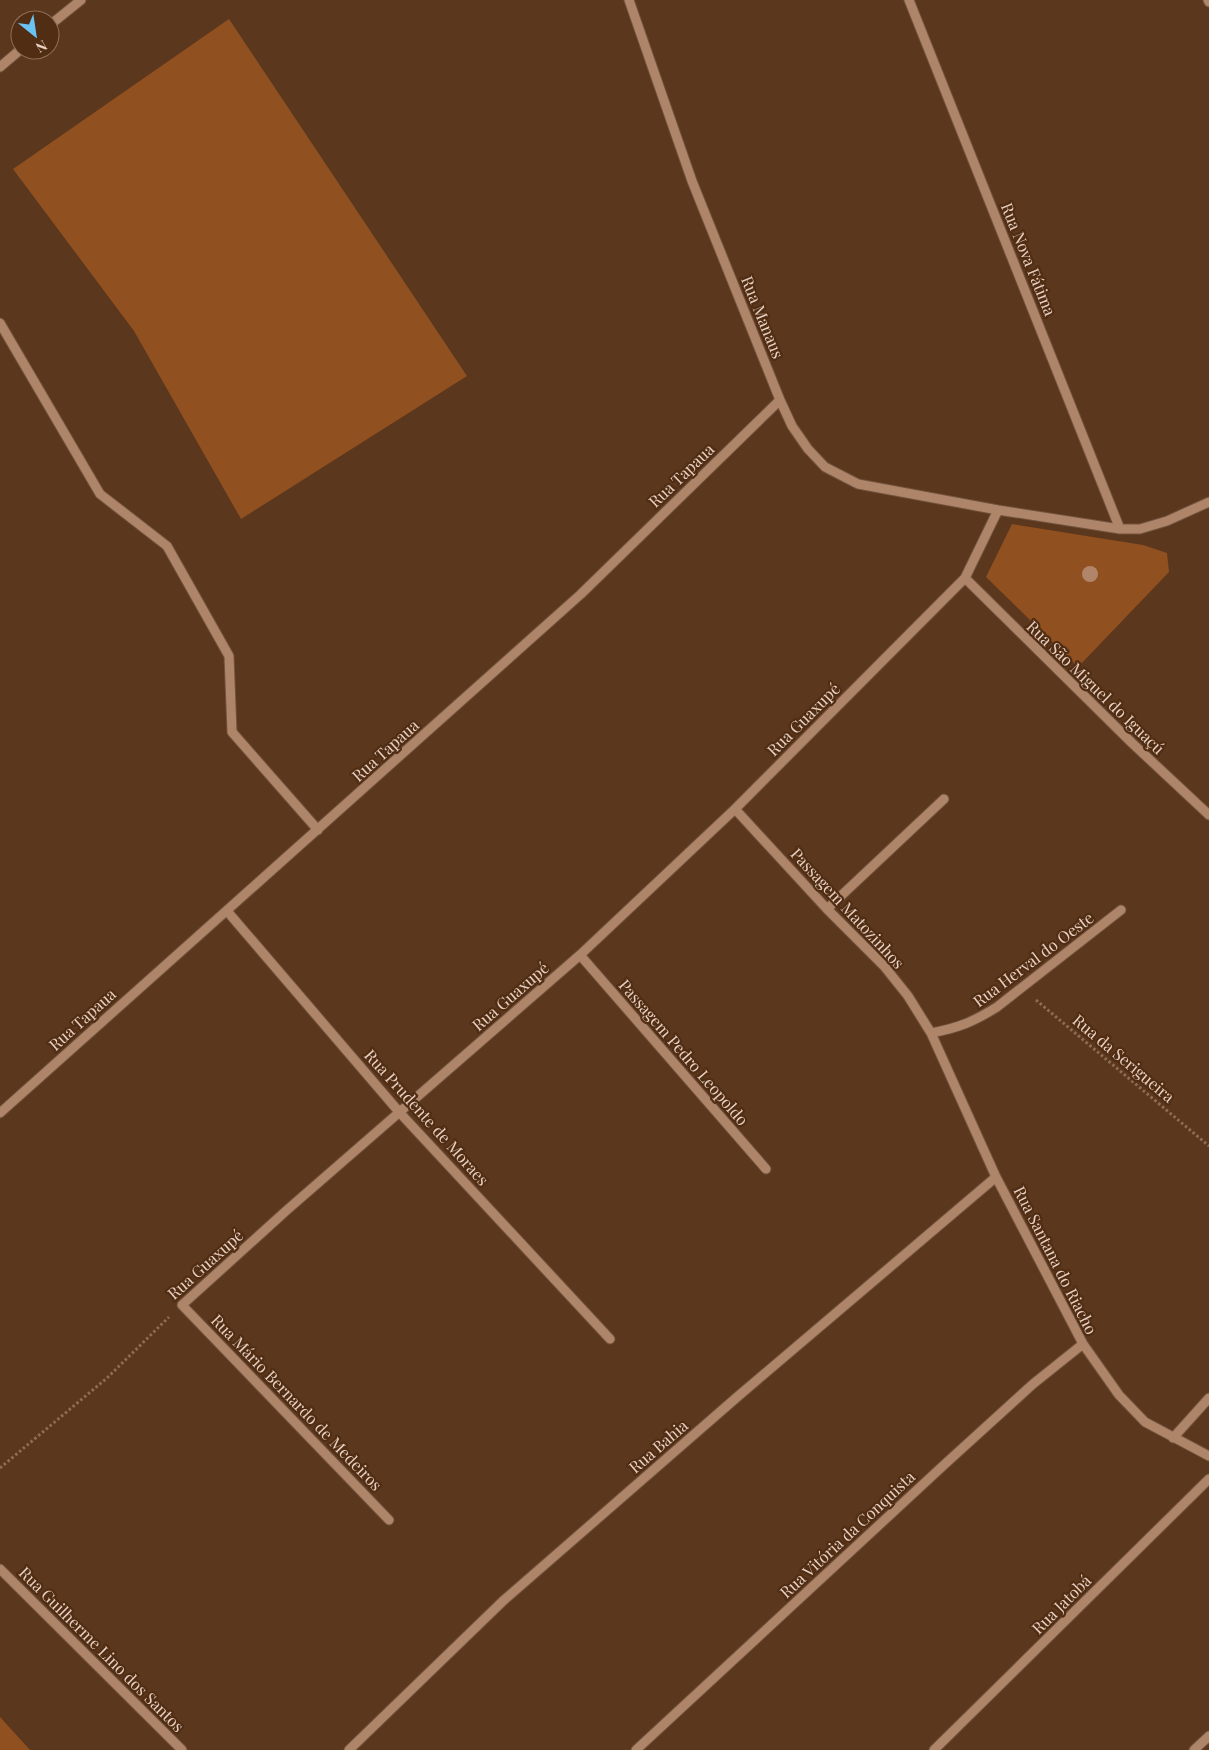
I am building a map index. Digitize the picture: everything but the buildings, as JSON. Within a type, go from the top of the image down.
[{"type":"street","points":[[60,17],[82,0]]},
{"type":"street","name":"Rua Manaus","points":[[629,0],[692,181],[780,400],[792,426],[808,449],[825,467],[858,484],[998,510],[1120,529],[1140,529],[1167,521],[1209,502]]},
{"type":"street","name":"Rua Nova Fátima","points":[[909,0],[1120,529]]},
{"type":"street","points":[[0,67],[10,58]]},
{"type":"street","points":[[0,324],[100,494],[167,546],[229,656],[232,732],[318,830]]},
{"type":"street","name":"Rua Tapaua","points":[[0,1113],[581,594],[780,400]]},
{"type":"street","name":"Rua Guaxupé","points":[[182,1305],[287,1210],[580,955],[735,809],[965,578],[998,510]]},
{"type":"street","name":"Rua São Miguel do Iguaçú","points":[[965,578],[1132,743],[1209,815]]},
{"type":"street","points":[[828,909],[944,799]]},
{"type":"street","name":"Passagem Matozinhos","points":[[735,809],[884,966],[908,996],[931,1033]]},
{"type":"street","name":"Rua Herval do Oeste","points":[[931,1033],[956,1029],[979,1019],[1022,988],[1121,910]]},
{"type":"street","name":"Rua Prudente de Moraes","points":[[227,911],[400,1113],[610,1339]]},
{"type":"street","name":"Passagem Pedro Leopoldo","points":[[580,955],[766,1169]]},
{"type":"street","name":"Rua Santana do Riacho","points":[[931,1033],[996,1176],[1083,1344],[1119,1395],[1145,1422],[1209,1456]]},
{"type":"street","name":"Rua Bahia","points":[[349,1750],[503,1601],[736,1398],[996,1176]]},
{"type":"street","name":"Rua Mário Bernardo de Medeiros","points":[[182,1305],[390,1520]]},
{"type":"street","name":"Rua Vitória da Conquista","points":[[636,1750],[952,1457],[1033,1384],[1083,1344]]},
{"type":"street","points":[[1173,1438],[1209,1398]]},
{"type":"street","name":"Rua Jatobá","points":[[934,1750],[1209,1479]]},
{"type":"street","name":"Rua Guilherme Lino dos Santos","points":[[0,1569],[182,1750]]},
{"type":"street","points":[[1194,1750],[1209,1736]]},
{"type":"path","name":"Rua da Serigueira","points":[[1022,988],[1209,1146]]},
{"type":"path","name":"Rua Guaxupé","points":[[0,1468],[107,1378],[182,1305]]},
{"type":"shaded area","points":[[229,19],[467,376],[241,519],[134,331],[13,169]]},
{"type":"shaded area","points":[[1012,524],[1143,545],[1167,553],[1169,572],[1078,667],[986,577]]},
{"type":"shaded area","points":[[0,1717],[30,1750],[0,1750]]}]
